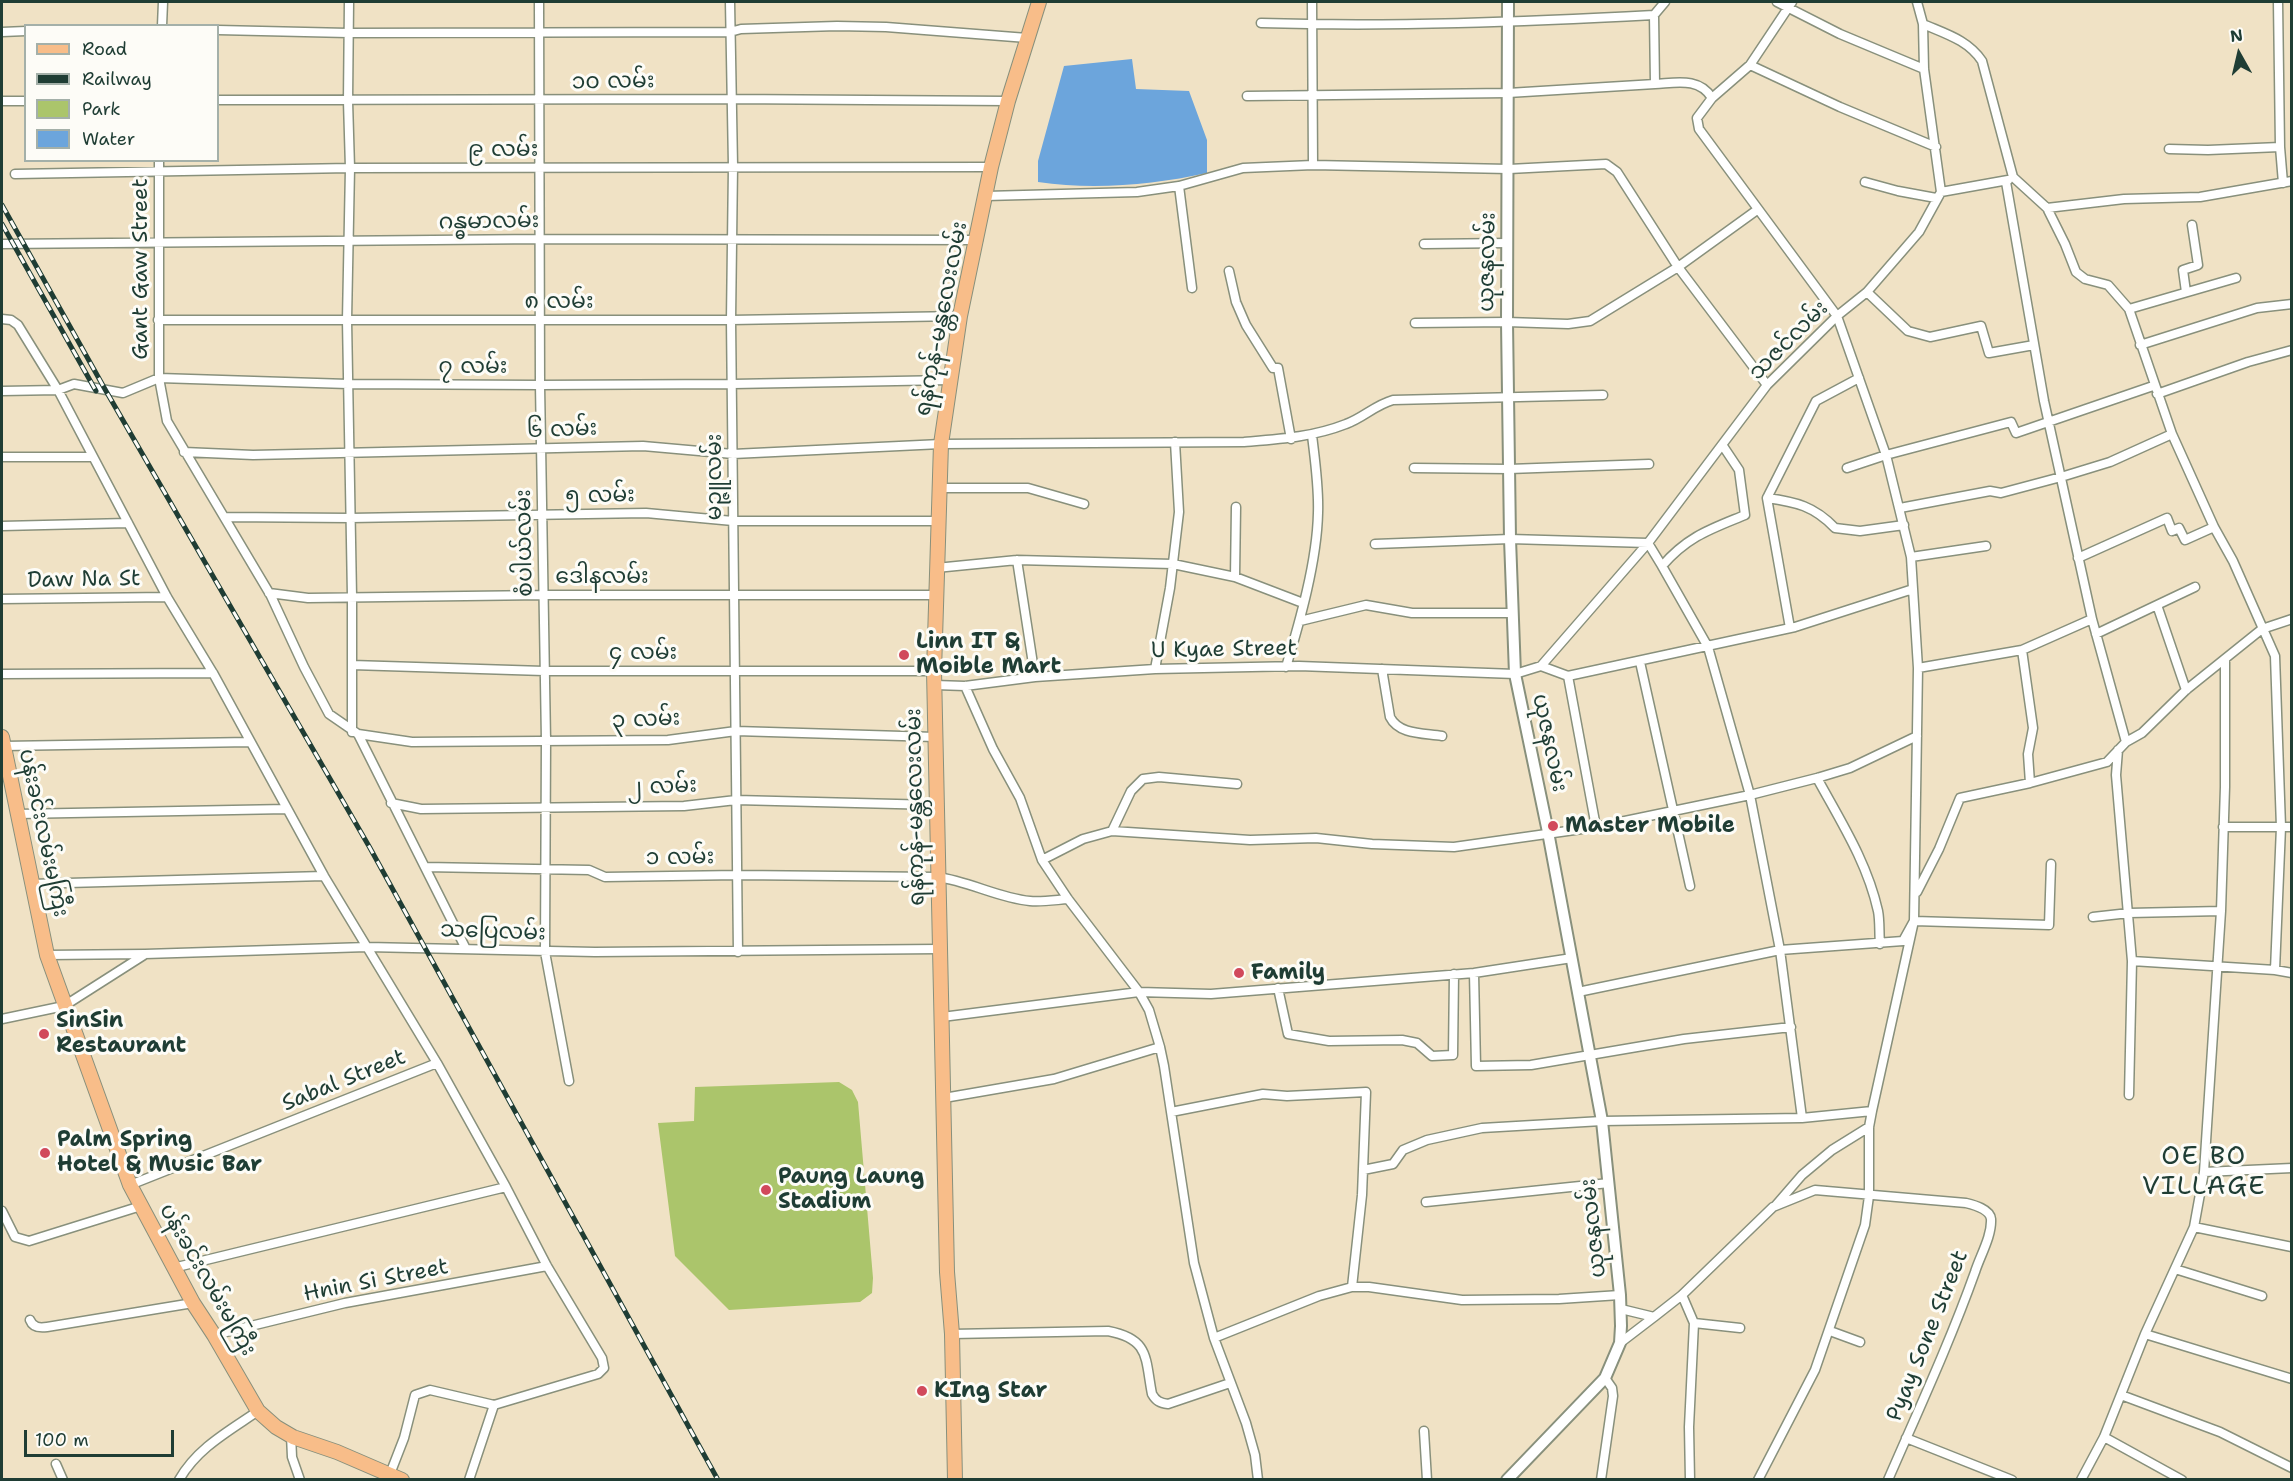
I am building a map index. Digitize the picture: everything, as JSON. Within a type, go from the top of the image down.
[{"type":"main road","name":"ရန်ကုန်-မန္တလေးလမ်း","points":[[955,1479],[952,1334],[947,1272],[934,670],[941,444],[960,316],[992,166],[1008,101],[1039,2]]},
{"type":"main road","name":"ပန်းခင်းလမ်းမကြီး","points":[[3,742],[7,788],[17,814],[47,955],[130,1185],[173,1268],[258,1411],[276,1427],[291,1435],[396,1477]]},
{"type":"street","points":[[162,24],[163,2]]},
{"type":"street","points":[[349,2],[350,168],[347,320],[355,733],[466,949]]},
{"type":"street","name":"စံပါယ်လမ်း","points":[[540,2],[540,385],[546,740],[545,952],[569,1081]]},
{"type":"street","name":"မဉ္ဇူလမ်း","points":[[730,2],[738,952]]},
{"type":"street","points":[[1312,2],[1313,165]]},
{"type":"street","name":"ယုဇနလမ်း","points":[[1507,1479],[1605,1378],[1620,1343],[1621,1308],[1602,1120],[1548,832],[1515,674],[1510,539],[1507,322],[1508,2]]},
{"type":"street","points":[[1655,84],[1654,15],[1665,2]]},
{"type":"street","points":[[1777,2],[1790,4],[1840,34],[1924,69]]},
{"type":"street","points":[[1917,2],[1923,24],[1924,69],[1936,147],[1938,195]]},
{"type":"street","points":[[2047,208],[2124,199],[2200,197],[2287,182],[2280,147],[2278,2]]},
{"type":"street","points":[[1758,1479],[1815,1370],[1866,1219],[1869,1196],[1869,1127],[1914,921],[1916,894],[1918,668],[1911,557],[1886,455],[1837,316],[1699,129],[1697,118],[1712,98],[1750,65],[1790,4]]},
{"type":"street","points":[[1262,23],[1312,25],[1508,22],[1654,15]]},
{"type":"street","points":[[1923,24],[1966,43],[1982,61],[2009,179],[2034,345],[2049,422],[2092,619],[2126,742]]},
{"type":"street","points":[[219,30],[348,33],[730,32],[741,29],[847,26],[1027,38]]},
{"type":"street","points":[[2,32],[24,31]]},
{"type":"street","points":[[1750,65],[1840,107],[1936,147]]},
{"type":"street","points":[[1247,96],[1508,93],[1687,82],[1702,86],[1712,98]]},
{"type":"street","name":"၁၀ လမ်း","points":[[219,100],[1008,101]]},
{"type":"street","points":[[2,101],[24,101]]},
{"type":"street","points":[[2169,149],[2280,147]]},
{"type":"street","name":"Gant Gaw Street","points":[[159,162],[159,378],[164,411],[184,452],[269,593],[329,714],[355,733]]},
{"type":"street","points":[[986,196],[1137,192],[1179,186],[1244,168],[1313,165],[1509,169],[1606,164],[1617,172],[1678,267],[1767,385]]},
{"type":"street","name":"၉ လမ်း","points":[[15,174],[350,168],[992,166]]},
{"type":"street","points":[[1865,182],[1898,191],[1938,195],[2009,179]]},
{"type":"street","points":[[2009,179],[2047,208],[2076,272],[2085,279],[2108,285],[2129,309],[2172,434],[2214,527],[2234,561],[2275,656],[2281,827],[2275,970]]},
{"type":"street","points":[[1179,186],[1192,288]]},
{"type":"street","name":"သဇင်လမ်း","points":[[1541,666],[1648,543],[1767,385],[1837,316],[1867,292],[1919,232],[1938,195]]},
{"type":"street","points":[[1415,323],[1568,324],[1590,321],[1678,267],[1757,210]]},
{"type":"street","points":[[2186,292],[2183,270],[2198,265],[2192,225]]},
{"type":"street","name":"ဂန္ဓမာလမ်း","points":[[2,244],[541,239],[978,240]]},
{"type":"street","points":[[1425,244],[1508,243]]},
{"type":"street","points":[[1229,271],[1236,302],[1246,324],[1274,368],[1278,368],[1291,439]]},
{"type":"street","points":[[2129,309],[2236,278]]},
{"type":"street","points":[[1867,292],[1908,331],[1930,337],[1981,326],[1989,353],[2034,345]]},
{"type":"street","points":[[2140,345],[2257,308],[2292,304]]},
{"type":"street","name":"၈ လမ်း","points":[[158,320],[731,320],[960,316]]},
{"type":"street","points":[[2,319],[11,320],[18,325],[58,390],[167,597],[213,673],[324,876],[437,1063],[547,1266],[602,1358],[604,1368],[598,1374],[494,1405],[430,1390],[415,1395],[396,1477]]},
{"type":"street","points":[[1847,468],[1886,455],[2011,422],[2016,433],[2292,350]]},
{"type":"street","name":"၇ လမ်း","points":[[2,392],[58,390],[74,384],[123,393],[159,378],[348,384],[540,385],[950,380]]},
{"type":"street","points":[[1790,628],[1767,498],[1816,401],[1859,378]]},
{"type":"street","name":"၆ လမ်း","points":[[184,452],[253,455],[644,446],[733,454],[941,444],[1244,442],[1291,439],[1312,435],[1348,423],[1383,403],[1393,400],[1603,395]]},
{"type":"street","points":[[1900,508],[1990,491],[2001,493],[2061,477],[2110,462],[2172,434]]},
{"type":"street","points":[[1286,667],[1300,621],[1317,532],[1318,512],[1312,435]]},
{"type":"street","points":[[1155,669],[1173,564],[1179,512],[1175,442]]},
{"type":"street","points":[[1662,566],[1672,554],[1718,524],[1745,515],[1739,470],[1723,446]]},
{"type":"street","points":[[2,457],[93,457]]},
{"type":"street","points":[[1414,468],[1509,469],[1649,464]]},
{"type":"street","points":[[940,488],[1028,488],[1084,504]]},
{"type":"street","points":[[1767,498],[1796,502],[1824,517],[1835,528],[1860,531],[1904,525]]},
{"type":"street","points":[[1234,578],[1236,507]]},
{"type":"street","name":"၅ လမ်း","points":[[225,517],[350,518],[646,513],[733,521],[939,520]]},
{"type":"street","points":[[2078,558],[2167,518],[2172,531],[2179,528],[2185,540],[2214,527]]},
{"type":"street","points":[[2,526],[128,523]]},
{"type":"street","points":[[1375,544],[1510,539],[1648,543],[1708,647],[1749,795],[1780,950],[1802,1118]]},
{"type":"street","points":[[1911,557],[1986,546]]},
{"type":"street","points":[[936,568],[1017,560],[1173,564],[1234,578],[1303,603]]},
{"type":"street","points":[[1017,560],[1035,677]]},
{"type":"street","points":[[2096,634],[2195,588]]},
{"type":"street","points":[[1541,666],[1568,676],[1640,662],[1790,628],[1913,589]]},
{"type":"street","name":"ဒေါနလမ်း","points":[[269,593],[308,597],[935,595]]},
{"type":"street","name":"Daw Na St","points":[[2,599],[167,597]]},
{"type":"street","points":[[1300,621],[1366,605],[1412,614],[1512,613]]},
{"type":"street","points":[[2157,605],[2186,690]]},
{"type":"street","points":[[1918,668],[2022,650],[2092,619]]},
{"type":"street","points":[[1916,894],[1939,849],[1960,798],[2030,783],[2107,762],[2126,742],[2142,733],[2186,690],[2262,629],[2292,619]]},
{"type":"street","points":[[2022,650],[2033,728],[2028,754],[2030,783]]},
{"type":"street","points":[[2081,1479],[2104,1437],[2145,1334],[2194,1227],[2204,1172],[2221,911],[2225,786],[2225,659]]},
{"type":"street","points":[[1640,662],[1690,886]]},
{"type":"street","name":"၄ လမ်း","points":[[352,665],[544,671],[934,670]]},
{"type":"street","name":"U Kyae Street","points":[[935,685],[964,686],[1035,677],[1155,669],[1286,667],[1515,674],[1541,666]]},
{"type":"street","points":[[1382,669],[1392,722],[1404,730],[1442,736]]},
{"type":"street","points":[[2,674],[213,673]]},
{"type":"street","points":[[1568,676],[1596,827]]},
{"type":"street","points":[[964,686],[993,749],[1020,798],[1042,860],[1068,899],[1139,992],[1149,1010],[1160,1047],[1194,1263],[1214,1338],[1246,1423],[1255,1455],[1258,1479]]},
{"type":"street","name":"၃ လမ်း","points":[[355,733],[412,742],[668,740],[736,731],[935,737]]},
{"type":"street","points":[[1042,860],[1083,839],[1112,831],[1250,840],[1316,838],[1372,844],[1454,847],[1596,827],[1749,795],[1817,778],[1850,768],[1917,736]]},
{"type":"street","points":[[3,742],[250,742]]},
{"type":"street","points":[[2118,750],[2116,775],[2132,961],[2129,1095]]},
{"type":"street","points":[[1112,831],[1131,790],[1143,779],[1159,777],[1237,784]]},
{"type":"street","points":[[1817,778],[1854,843],[1867,875],[1878,913],[1880,944]]},
{"type":"street","name":"၂ လမ်း","points":[[391,804],[421,809],[684,806],[736,800],[936,805]]},
{"type":"street","points":[[17,814],[287,808]]},
{"type":"street","points":[[2223,827],[2292,827]]},
{"type":"street","points":[[1914,921],[2049,925],[2051,864]]},
{"type":"street","name":"၁ လမ်း","points":[[425,867],[589,870],[605,877],[738,875],[937,877],[957,879],[1009,897],[1031,901],[1068,899]]},
{"type":"street","points":[[31,884],[324,876]]},
{"type":"street","points":[[2093,917],[2129,913],[2221,911]]},
{"type":"street","points":[[1578,992],[1780,950],[1903,941],[1914,921]]},
{"type":"street","name":"သပြေလမ်း","points":[[47,955],[367,947],[545,952],[939,949]]},
{"type":"street","points":[[2,1019],[64,1006],[145,954]]},
{"type":"street","points":[[942,1017],[1139,992],[1211,994],[1474,973],[1572,958]]},
{"type":"street","points":[[2132,961],[2292,973]]},
{"type":"street","points":[[1474,973],[1476,1066],[1531,1065],[1684,1039],[1791,1027]]},
{"type":"street","points":[[1278,988],[1288,1034],[1329,1041],[1402,1040],[1417,1042],[1432,1056],[1453,1055],[1454,974]]},
{"type":"street","points":[[944,1098],[1054,1079],[1160,1047]]},
{"type":"street","name":"Sabal Street","points":[[130,1185],[437,1063]]},
{"type":"street","points":[[1171,1112],[1263,1094],[1287,1096],[1366,1092],[1363,1170],[1352,1287]]},
{"type":"street","points":[[1363,1170],[1393,1164],[1403,1150],[1427,1140],[1482,1128],[1602,1120],[1802,1118],[1872,1111]]},
{"type":"street","points":[[1620,1343],[1682,1295],[1832,1150],[1869,1127]]},
{"type":"street","points":[[2204,1172],[2292,1168]]},
{"type":"street","points":[[1426,1202],[1609,1183]]},
{"type":"street","points":[[173,1268],[506,1187]]},
{"type":"street","points":[[1773,1207],[1815,1190],[1869,1196]]},
{"type":"street","name":"Pyay Sone Street","points":[[1869,1196],[1966,1203],[1982,1208],[1990,1215],[1988,1235],[1961,1311],[1888,1479]]},
{"type":"street","points":[[2,1211],[15,1238],[29,1241],[141,1206]]},
{"type":"street","points":[[2194,1227],[2292,1247]]},
{"type":"street","name":"Hnin Si Street","points":[[214,1335],[345,1303],[547,1266]]},
{"type":"street","points":[[2175,1269],[2262,1296]]},
{"type":"street","points":[[1214,1338],[1319,1296],[1352,1287],[1370,1287],[1462,1300],[1559,1299],[1620,1295]]},
{"type":"street","points":[[1682,1295],[1694,1323],[1689,1427],[1690,1479]]},
{"type":"street","points":[[30,1320],[38,1328],[193,1303]]},
{"type":"street","points":[[1621,1308],[1654,1317]]},
{"type":"street","points":[[1694,1323],[1740,1328]]},
{"type":"street","points":[[952,1334],[1108,1331],[1124,1334],[1134,1338],[1139,1344],[1144,1354],[1152,1394],[1155,1400],[1161,1403],[1168,1404],[1230,1383]]},
{"type":"street","points":[[1830,1331],[1860,1342]]},
{"type":"street","points":[[2145,1334],[2292,1379]]},
{"type":"street","points":[[1601,1479],[1613,1396],[1612,1388],[1605,1378]]},
{"type":"street","points":[[2121,1395],[2220,1432],[2292,1468]]},
{"type":"street","points":[[468,1479],[494,1405]]},
{"type":"street","points":[[179,1479],[209,1444],[258,1411]]},
{"type":"street","points":[[1424,1431],[1427,1479]]},
{"type":"street","points":[[291,1435],[292,1456],[300,1479]]},
{"type":"street","points":[[2104,1437],[2182,1479]]},
{"type":"street","points":[[1906,1438],[2012,1479]]},
{"type":"street","points":[[56,1464],[63,1479]]},
{"type":"green space","name":"Paung Laung Stadium","points":[[839,1082],[852,1090],[858,1102],[873,1278],[872,1293],[860,1302],[729,1310],[675,1256],[658,1123],[694,1121],[695,1087]]},
{"type":"water","points":[[1132,59],[1136,89],[1189,91],[1207,140],[1207,173],[1166,181],[1123,185],[1080,186],[1038,182],[1038,161],[1064,66]]},
{"type":"railway","points":[[2,205],[106,391],[370,848],[718,1480]]},
{"type":"railway","points":[[2,224],[96,391]]},
{"type":"place","name":"Linn IT & Moible Mart","points":[[904,655]]},
{"type":"place","name":"Master Mobile","points":[[1553,826]]},
{"type":"place","name":"Family","points":[[1239,973]]},
{"type":"place","name":"SinSin Restaurant","points":[[44,1034]]},
{"type":"place","name":"Palm Spring Hotel & Music Bar","points":[[45,1153]]},
{"type":"place","name":"Paung Laung Stadium","points":[[766,1190]]},
{"type":"place","name":"KIng Star","points":[[922,1391]]},
{"type":"district","name":"OE BO VILLAGE","points":[[2204,1172]]}]
